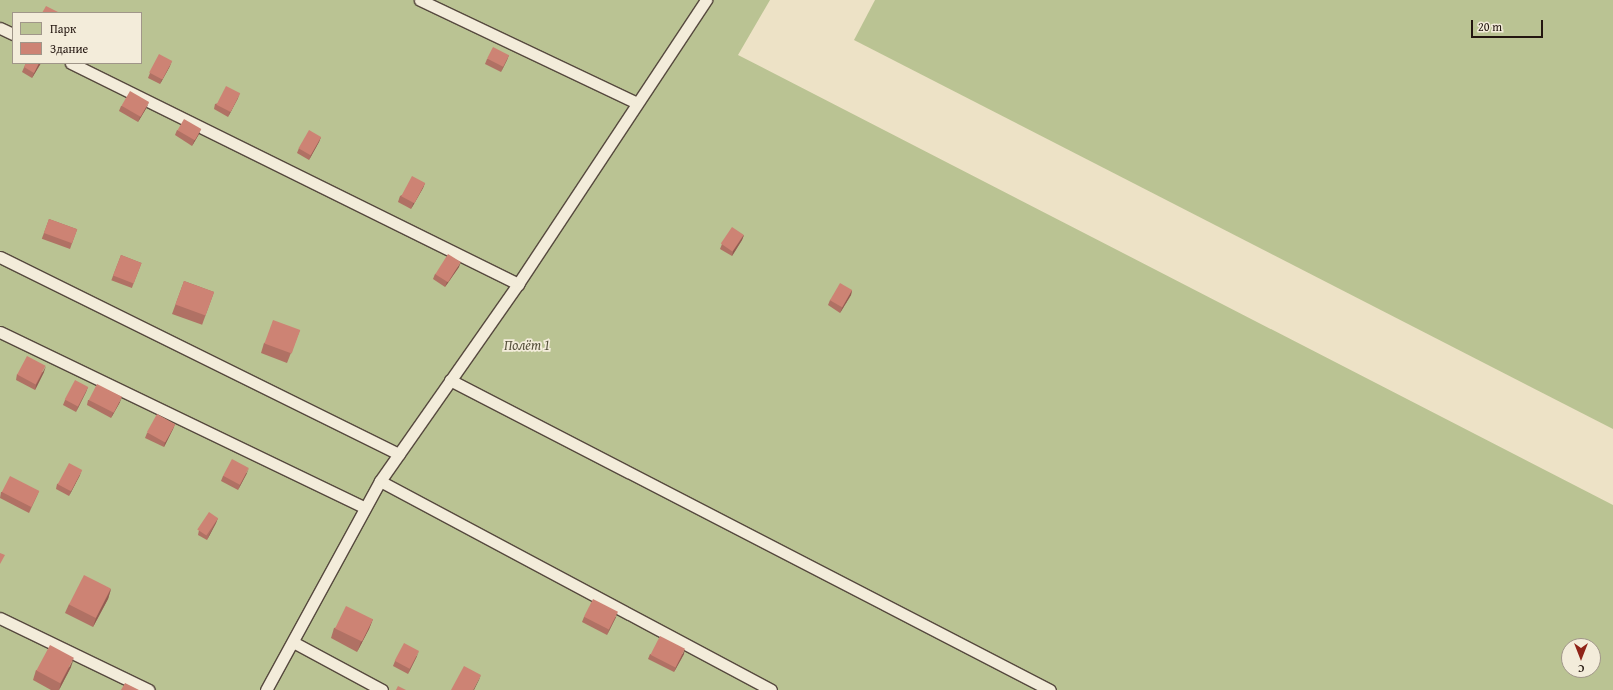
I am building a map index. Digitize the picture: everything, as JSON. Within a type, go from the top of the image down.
[{"type":"lane","points":[[420,0],[637,103]]},
{"type":"lane","points":[[266,690],[380,481],[518,284],[706,0]]},
{"type":"lane","points":[[0,28],[12,34]]},
{"type":"lane","points":[[73,64],[518,284]]},
{"type":"lane","points":[[0,257],[399,454]]},
{"type":"lane","points":[[0,332],[365,508]]},
{"type":"lane","points":[[450,380],[1050,690]]},
{"type":"lane","points":[[380,481],[771,690]]},
{"type":"lane","points":[[0,618],[149,690]]},
{"type":"lane","points":[[293,642],[382,690]]},
{"type":"green space","name":"Полёт 1","points":[[0,0],[770,0],[738,55],[1613,505],[1613,690],[0,690]]},
{"type":"green space","points":[[875,0],[1613,0],[1613,429],[854,40]]},
{"type":"building","points":[[46,6],[58,12],[43,12]]},
{"type":"building","points":[[493,47],[509,55],[503,67],[487,59]]},
{"type":"building","points":[[159,54],[172,61],[162,80],[149,73]]},
{"type":"building","points":[[26,64],[38,64],[34,73],[24,67]]},
{"type":"building","points":[[226,86],[240,93],[231,112],[216,105]]},
{"type":"building","points":[[130,91],[149,102],[141,117],[122,106]]},
{"type":"building","points":[[184,119],[201,129],[195,140],[178,130]]},
{"type":"building","points":[[309,130],[321,137],[311,155],[298,148]]},
{"type":"building","points":[[412,176],[425,183],[414,203],[401,196]]},
{"type":"building","points":[[49,219],[77,229],[72,243],[44,233]]},
{"type":"building","points":[[732,227],[744,235],[732,251],[721,244]]},
{"type":"building","points":[[448,254],[461,262],[448,282],[435,274]]},
{"type":"building","points":[[121,255],[142,263],[134,283],[113,276]]},
{"type":"building","points":[[184,281],[214,292],[206,315],[175,304]]},
{"type":"building","points":[[840,283],[852,290],[842,307],[830,300]]},
{"type":"building","points":[[273,320],[300,330],[292,353],[264,343]]},
{"type":"building","points":[[27,356],[46,366],[36,384],[17,375]]},
{"type":"building","points":[[75,380],[88,387],[78,406],[65,399]]},
{"type":"building","points":[[97,384],[122,397],[114,413],[89,400]]},
{"type":"building","points":[[157,414],[175,424],[165,443],[147,432]]},
{"type":"building","points":[[232,459],[249,468],[240,485],[223,476]]},
{"type":"building","points":[[69,463],[82,470],[71,491],[58,484]]},
{"type":"building","points":[[10,476],[39,491],[31,507],[2,492]]},
{"type":"building","points":[[209,512],[218,518],[206,536],[197,529]]},
{"type":"building","points":[[0,553],[5,555],[0,564]]},
{"type":"building","points":[[84,575],[111,589],[96,618],[69,604]]},
{"type":"building","points":[[593,599],[618,612],[609,630],[584,617]]},
{"type":"building","points":[[346,606],[373,619],[362,642],[335,628]]},
{"type":"building","points":[[660,636],[685,649],[675,667],[650,655]]},
{"type":"building","points":[[404,643],[419,651],[410,669],[395,661]]},
{"type":"building","points":[[50,645],[74,658],[60,683],[36,671]]},
{"type":"building","points":[[464,666],[481,675],[473,690],[451,690]]},
{"type":"building","points":[[125,683],[139,690],[121,690]]},
{"type":"building","points":[[398,686],[406,690],[396,690]]}]
